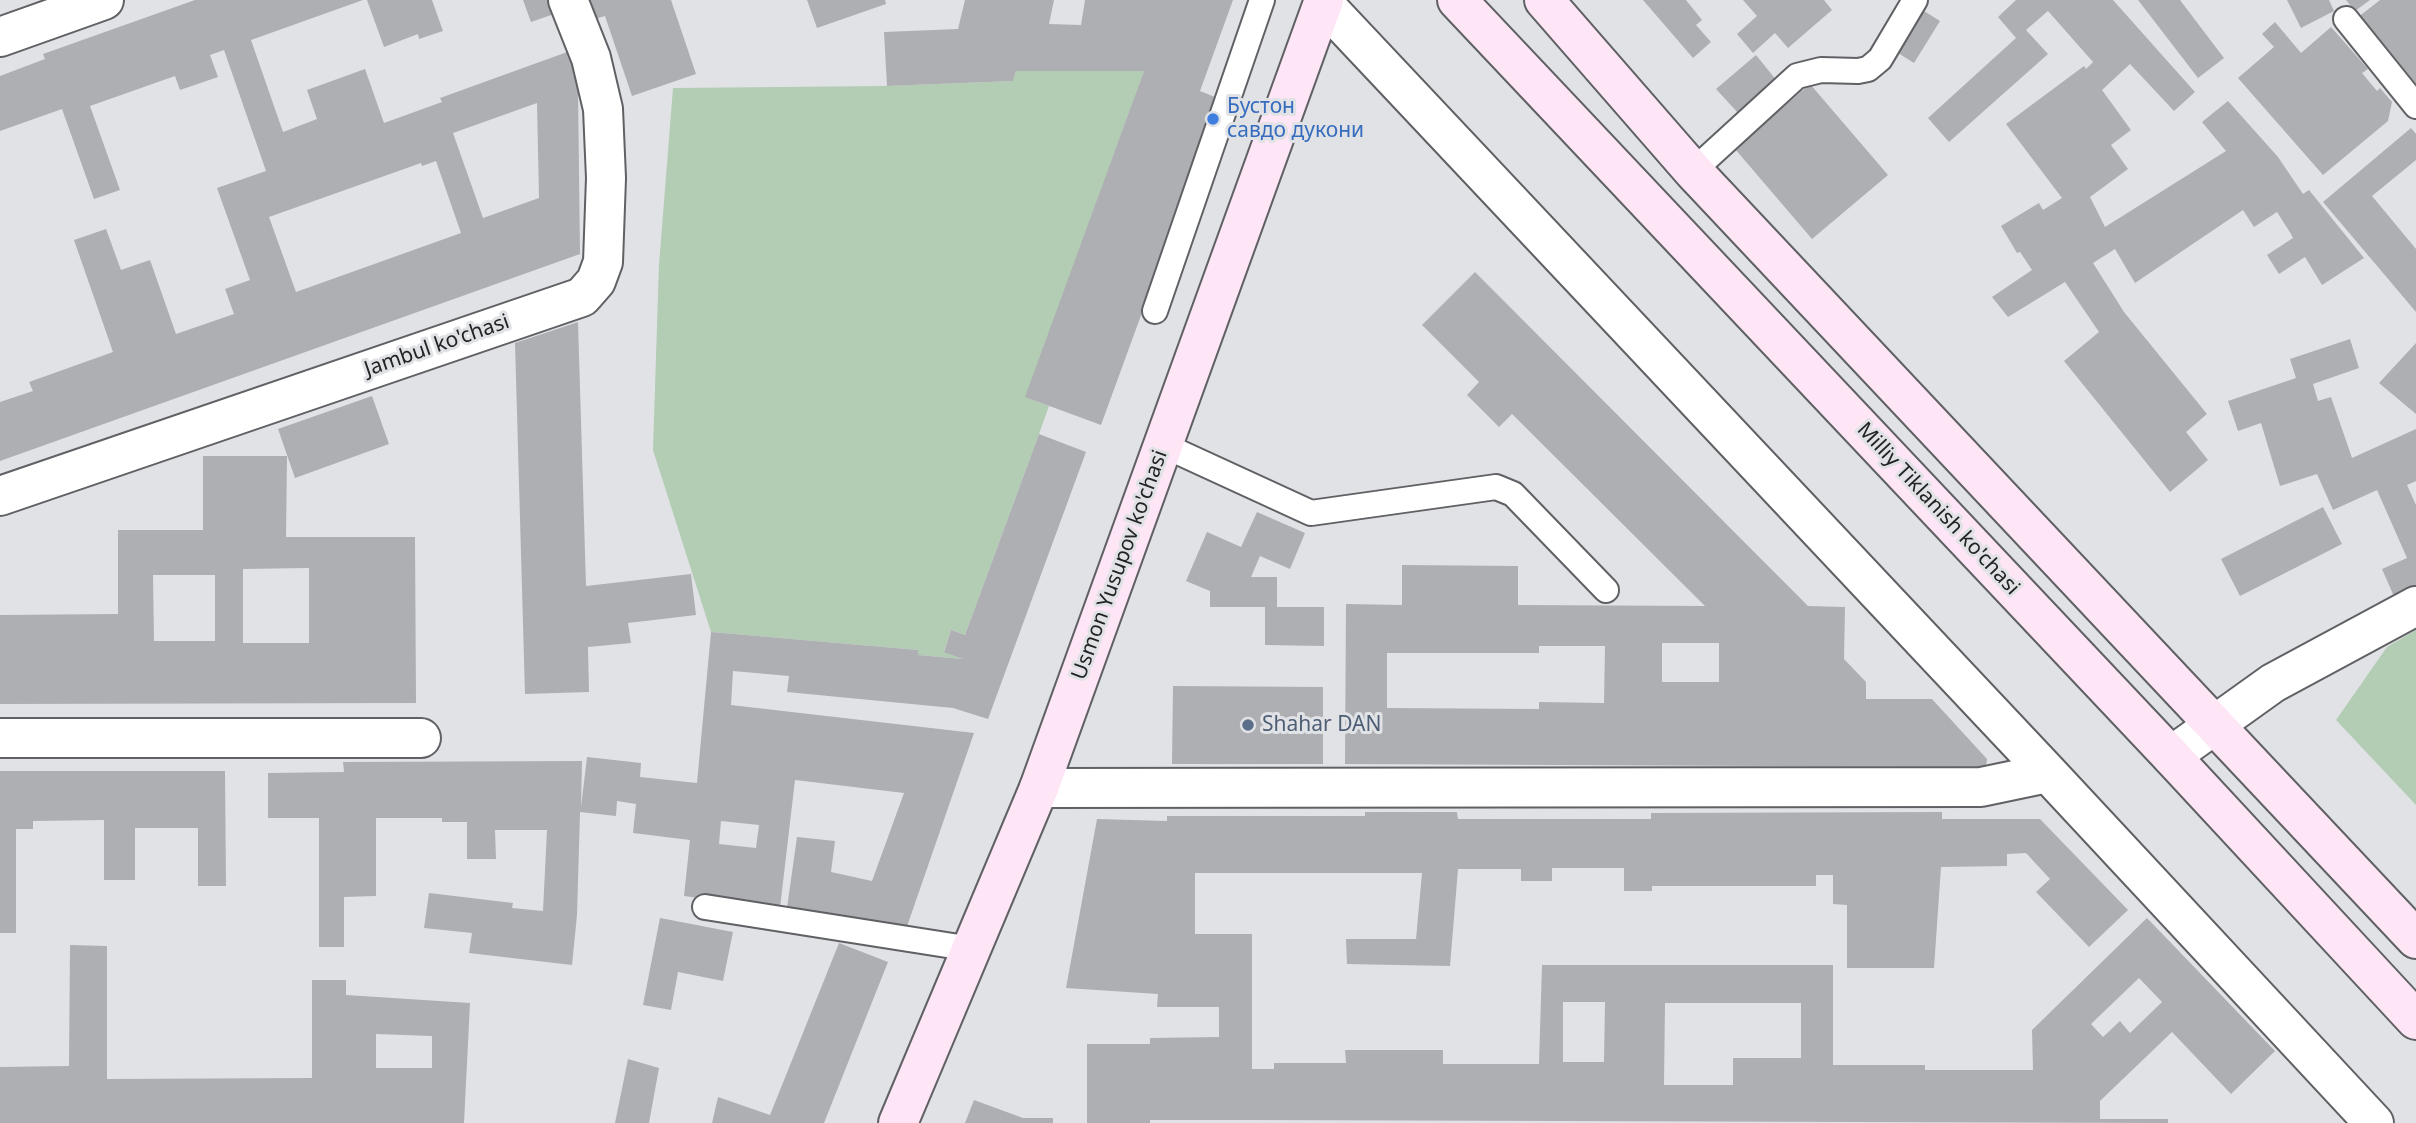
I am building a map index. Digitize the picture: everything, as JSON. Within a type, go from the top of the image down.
[{"type":"main road","name":"Milliy Tiklanish ko'chasi","points":[[1457,0],[2171,756],[2416,1020]]},
{"type":"main road","points":[[1544,0],[1693,171],[2416,939]]},
{"type":"main road","name":"Usmon Yusupov ko'chasi","points":[[898,1123],[1039,788],[1322,1]]},
{"type":"street","points":[[0,37],[104,0]]},
{"type":"street","name":"Jambul ko'chasi","points":[[0,496],[582,297],[596,281],[603,262],[606,178],[603,109],[592,58],[568,0]]},
{"type":"street","points":[[1322,1],[2374,1123]]},
{"type":"street","points":[[2171,756],[2273,683],[2416,606]]},
{"type":"street","points":[[0,738],[421,738]]},
{"type":"street","points":[[1039,788],[1981,787],[2048,773]]},
{"type":"lane","points":[[1155,311],[1262,0]]},
{"type":"lane","points":[[1693,171],[1797,76],[1821,70],[1858,71],[1873,66],[1880,59],[1915,0]]},
{"type":"lane","points":[[2346,19],[2416,106]]},
{"type":"lane","points":[[1163,445],[1311,513],[1496,487],[1513,494],[1606,590]]},
{"type":"lane","points":[[705,907],[972,949]]},
{"type":"green space","points":[[1016,71],[1144,71],[1026,397],[1049,406],[965,635],[951,630],[944,651],[963,659],[918,655],[918,650],[711,632],[653,450],[659,265],[673,88],[887,86],[1013,81]]},
{"type":"green space","points":[[2416,630],[2416,805],[2336,720],[2387,647]]},
{"type":"building","points":[[195,0],[363,0],[251,40],[283,132],[317,119],[307,90],[365,69],[384,123],[442,102],[440,98],[570,51],[578,89],[580,254],[0,461],[0,402],[33,391],[29,382],[113,352],[74,240],[106,229],[121,270],[150,260],[176,334],[234,314],[225,289],[250,280],[217,188],[266,171],[224,50],[210,55],[218,77],[180,90],[175,76],[90,106],[120,190],[94,199],[62,109],[0,131],[0,76],[45,59],[43,54]],"holes":[[[537,103],[539,198],[483,218],[453,133]],[[436,161],[461,233],[296,292],[269,217],[421,163],[422,166]]]},
{"type":"building","points":[[367,0],[432,0],[443,31],[419,39],[418,34],[384,47]]},
{"type":"building","points":[[523,0],[552,0],[557,13],[531,22]]},
{"type":"building","points":[[588,0],[671,0],[696,74],[632,96],[605,16],[595,19]]},
{"type":"building","points":[[807,0],[885,0],[886,4],[817,28]]},
{"type":"building","points":[[965,0],[1054,0],[1049,24],[1081,25],[1085,0],[1233,0],[1200,91],[1220,99],[1101,425],[1025,397],[1144,71],[1016,71],[1013,81],[887,86],[884,32],[958,29]]},
{"type":"building","points":[[1643,0],[1686,0],[1702,20],[1696,25],[1711,42],[1693,58]]},
{"type":"building","points":[[1743,0],[1824,0],[1832,10],[1788,48],[1775,33],[1753,53],[1737,34],[1757,16]]},
{"type":"building","points":[[2016,0],[2113,0],[2195,92],[2174,111],[2130,64],[2102,90],[2131,130],[2111,145],[2128,169],[2090,197],[2105,227],[2226,151],[2202,122],[2228,101],[2278,157],[2303,194],[2309,190],[2364,258],[2322,285],[2305,257],[2279,274],[2267,255],[2293,238],[2291,234],[2277,212],[2254,227],[2243,210],[2135,283],[2115,249],[2093,263],[2124,312],[2207,414],[2186,432],[2208,460],[2170,492],[2064,361],[2099,332],[2065,282],[2008,317],[1992,297],[2032,270],[2020,252],[2017,253],[2001,226],[2039,203],[2043,210],[2062,198],[2006,124],[2093,62],[2048,11],[2026,30],[2048,54],[1949,142],[1928,118],[2016,38],[1998,17]]},
{"type":"building","points":[[2138,0],[2180,0],[2224,58],[2198,78]]},
{"type":"building","points":[[2287,0],[2329,0],[2334,11],[2301,28]]},
{"type":"building","points":[[2346,0],[2370,0],[2355,11]]},
{"type":"building","points":[[2380,0],[2416,0],[2416,93],[2357,18]]},
{"type":"building","points":[[1924,11],[1940,21],[1914,63],[1898,53]]},
{"type":"building","points":[[2275,22],[2301,53],[2331,27],[2368,69],[2362,73],[2377,91],[2380,88],[2392,102],[2388,121],[2323,175],[2238,78],[2274,47],[2262,34]]},
{"type":"building","points":[[1756,55],[1777,81],[1739,114],[1716,89]]},
{"type":"building","points":[[1810,84],[1888,175],[1812,239],[1735,149]]},
{"type":"building","points":[[2411,128],[2416,134],[2416,160],[2372,196],[2416,249],[2416,312],[2323,202]]},
{"type":"building","points":[[1475,272],[1808,606],[1845,607],[1844,659],[1866,682],[1866,699],[1932,699],[1987,759],[1986,767],[1345,764],[1346,604],[1402,605],[1402,565],[1518,566],[1518,605],[1705,606],[1512,414],[1499,427],[1467,395],[1479,382],[1422,325]],"holes":[[[1662,643],[1719,643],[1719,682],[1662,682]],[[1539,646],[1605,646],[1604,703],[1539,702],[1539,709],[1387,708],[1387,653],[1539,653]]]},
{"type":"building","points":[[578,322],[586,586],[691,574],[696,615],[628,623],[631,643],[588,647],[589,692],[525,694],[515,343]]},
{"type":"building","points":[[2350,339],[2359,368],[2313,384],[2318,401],[2331,397],[2352,458],[2416,429],[2416,481],[2407,485],[2416,505],[2416,592],[2396,601],[2382,569],[2407,558],[2377,490],[2333,510],[2317,474],[2280,486],[2261,423],[2238,431],[2228,401],[2296,378],[2290,359]]},
{"type":"building","points":[[2416,343],[2416,414],[2379,383]]},
{"type":"building","points":[[372,396],[389,444],[295,478],[278,429]]},
{"type":"building","points":[[1039,434],[1086,452],[988,719],[953,708],[787,692],[789,676],[733,671],[731,705],[974,733],[904,935],[787,908],[797,837],[835,841],[831,872],[872,881],[904,793],[795,780],[780,908],[684,896],[690,840],[633,833],[636,804],[617,801],[616,816],[580,812],[577,915],[572,965],[469,953],[472,933],[424,928],[429,893],[513,903],[512,908],[543,911],[547,830],[495,830],[496,859],[467,859],[467,822],[442,822],[442,818],[376,818],[376,896],[344,897],[344,947],[319,947],[319,818],[268,818],[268,773],[344,772],[343,762],[582,761],[581,807],[587,757],[641,763],[640,777],[697,783],[711,632],[918,650],[918,655],[963,659],[944,652],[951,630],[965,635]],"holes":[[[721,821],[759,825],[756,848],[719,844]]]},
{"type":"building","points":[[203,456],[287,456],[286,537],[415,537],[416,703],[0,704],[0,615],[118,614],[118,530],[203,530]],"holes":[[[309,568],[309,643],[243,643],[243,569]],[[153,575],[215,575],[215,641],[154,641]]]},
{"type":"building","points":[[2323,507],[2342,544],[2240,596],[2221,559]]},
{"type":"building","points":[[1257,512],[1305,533],[1290,569],[1260,556],[1251,577],[1277,577],[1277,607],[1324,607],[1324,646],[1265,645],[1265,607],[1210,607],[1210,591],[1186,581],[1207,532],[1241,547]]},
{"type":"building","name":"Shahar DAN","points":[[1173,686],[1323,687],[1323,764],[1172,764]]},
{"type":"building","points":[[0,771],[225,771],[226,886],[198,886],[198,828],[135,828],[135,880],[104,880],[104,820],[33,821],[33,829],[16,829],[16,933],[0,933]]},
{"type":"building","points":[[1365,812],[1457,812],[1458,819],[1651,819],[1651,813],[1942,812],[1942,819],[2040,819],[2128,910],[2089,947],[2036,892],[2050,879],[2026,853],[2007,854],[2007,866],[1941,867],[1934,968],[1847,968],[1847,905],[1833,904],[1833,875],[1816,875],[1816,886],[1652,886],[1652,891],[1624,891],[1624,868],[1552,868],[1552,881],[1521,881],[1521,869],[1458,869],[1450,966],[1347,964],[1346,939],[1416,939],[1422,873],[1195,873],[1195,934],[1252,934],[1252,1069],[1274,1069],[1274,1063],[1346,1063],[1345,1050],[1443,1050],[1443,1064],[1539,1064],[1542,965],[1833,965],[1833,1065],[1925,1065],[1925,1070],[2033,1070],[2032,1030],[2147,918],[2275,1051],[2231,1094],[2172,1032],[2100,1101],[2100,1119],[2168,1119],[2168,1123],[1150,1120],[1150,1123],[1087,1123],[1087,1044],[1150,1044],[1150,1038],[1219,1037],[1219,1007],[1157,1007],[1158,994],[1066,988],[1097,819],[1167,821],[1167,816],[1365,816]],"holes":[[[2139,978],[2162,1002],[2130,1033],[2120,1021],[2103,1037],[2091,1024]],[[1563,1002],[1605,1002],[1604,1062],[1563,1062]],[[1665,1003],[1801,1003],[1801,1058],[1733,1058],[1733,1085],[1664,1085]]]},
{"type":"building","points":[[660,918],[733,932],[723,981],[678,972],[671,1010],[643,1005]]},
{"type":"building","points":[[839,943],[888,962],[824,1123],[712,1123],[718,1097],[770,1115]]},
{"type":"building","points":[[70,945],[107,946],[107,1079],[312,1078],[312,980],[346,980],[346,995],[470,1003],[464,1123],[0,1123],[0,1067],[69,1066]],"holes":[[[376,1034],[432,1036],[432,1068],[376,1068]]]},
{"type":"building","points":[[628,1059],[659,1068],[649,1123],[615,1123]]},
{"type":"building","points":[[974,1100],[1023,1118],[1053,1118],[1053,1123],[965,1123]]},
{"type":"place","name":"Бустон савдо дукони","points":[[1213,119]]},
{"type":"place","name":"Shahar DAN","points":[[1248,725]]}]
